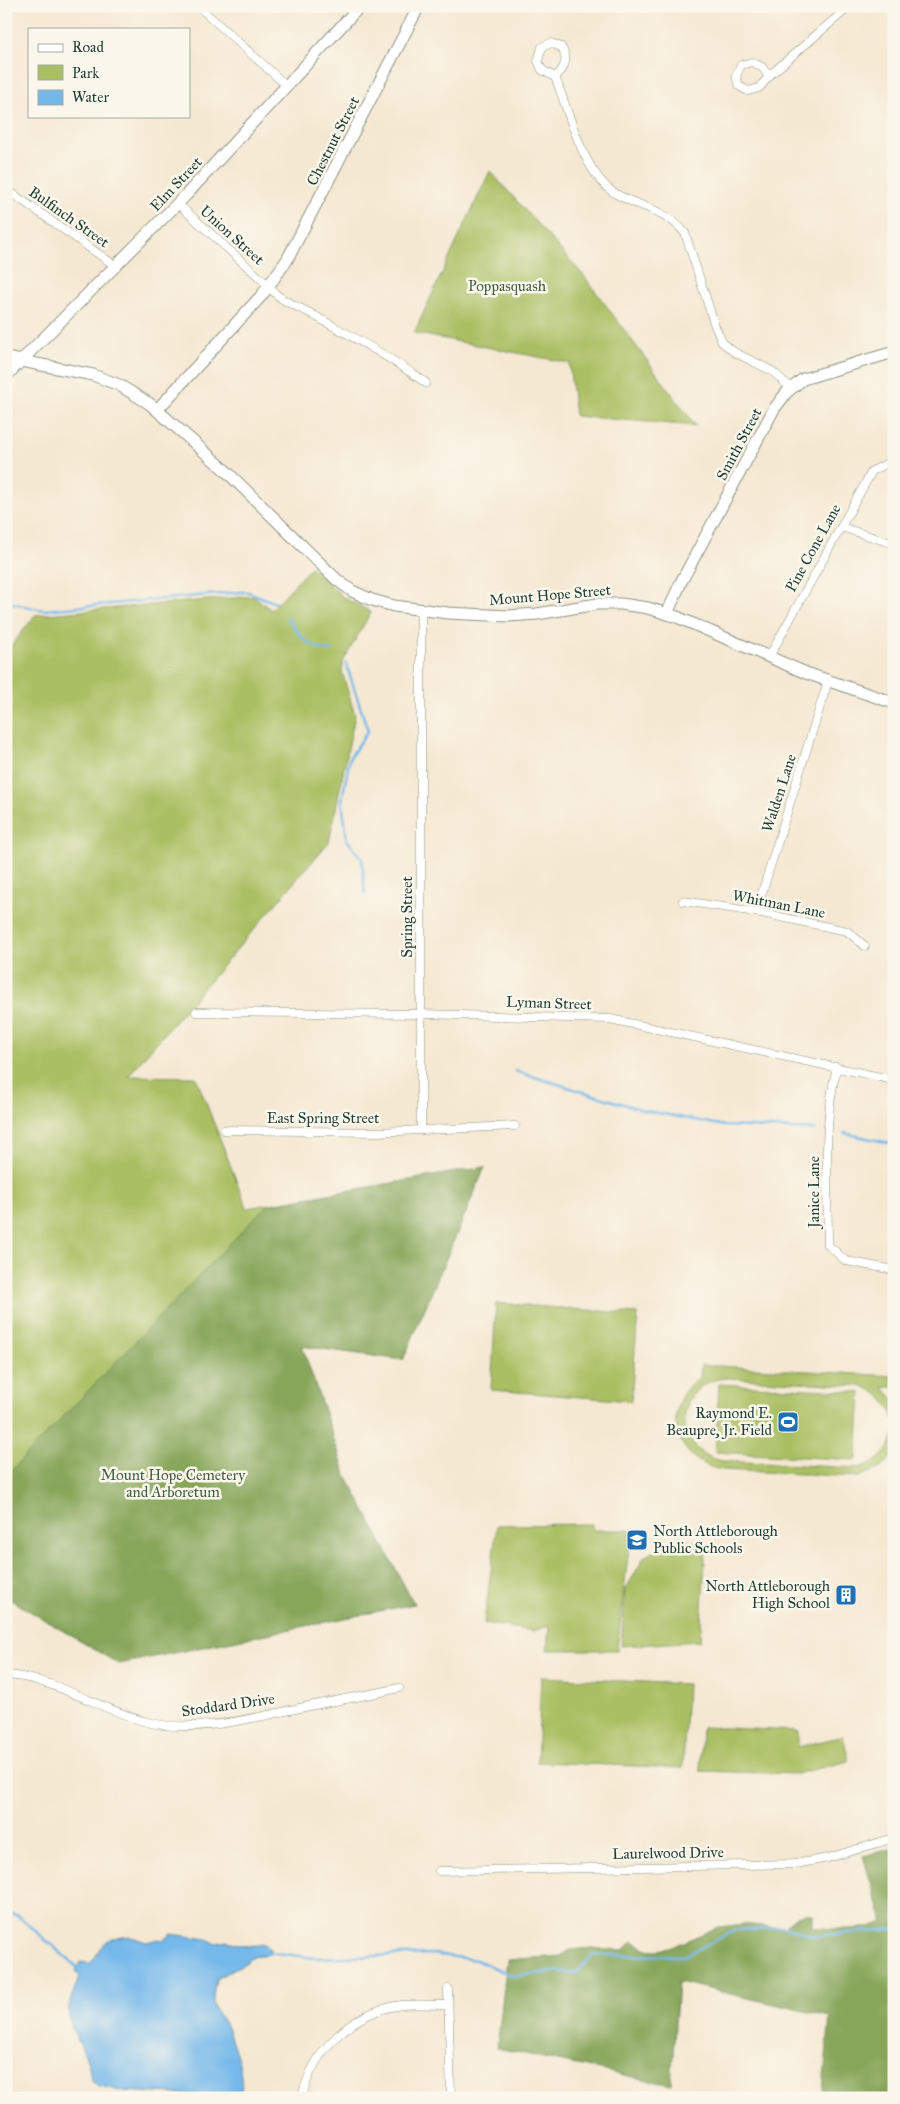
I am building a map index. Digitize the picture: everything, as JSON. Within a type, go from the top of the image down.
[{"type":"street","points":[[198,6],[287,86]]},
{"type":"street","name":"Elm Street","points":[[6,376],[178,204],[360,6]]},
{"type":"street","name":"Chestnut Street","points":[[157,410],[231,330],[287,260],[420,6]]},
{"type":"street","points":[[769,77],[850,6]]},
{"type":"street","points":[[555,77],[565,66],[566,56],[561,47],[551,43],[542,47],[538,61],[542,70],[555,77],[575,135],[603,183],[615,193],[675,221],[685,234],[722,342],[734,352],[772,371],[792,389]]},
{"type":"street","name":"Bulfinch Street","points":[[6,189],[117,267]]},
{"type":"street","name":"Union Street","points":[[178,204],[268,286]]},
{"type":"street","points":[[268,286],[274,294],[404,367],[426,383]]},
{"type":"street","name":"Smith Street","points":[[667,614],[681,582],[774,409],[803,379],[894,352]]},
{"type":"street","name":"Mount Hope Street","points":[[6,358],[92,375],[119,385],[157,410],[224,469],[336,579],[352,591],[372,600],[421,610],[481,616],[537,614],[596,604],[621,604],[648,608],[667,614],[828,681],[894,703]]},
{"type":"street","name":"Pine Cone Lane","points":[[769,657],[872,471],[890,462]]},
{"type":"street","points":[[842,527],[894,544]]},
{"type":"street","name":"Spring Street","points":[[421,610],[421,1130]]},
{"type":"street","name":"Walden Lane","points":[[756,912],[828,681]]},
{"type":"street","name":"Whitman Lane","points":[[683,901],[756,912],[847,931],[865,946]]},
{"type":"street","name":"Lyman Street","points":[[196,1012],[420,1014],[610,1019],[894,1080]]},
{"type":"street","name":"Janice Lane","points":[[837,1067],[828,1122],[828,1245],[846,1261],[894,1270]]},
{"type":"street","points":[[421,1130],[515,1126]]},
{"type":"street","name":"East Spring Street","points":[[224,1130],[376,1132],[421,1130]]},
{"type":"street","name":"Stoddard Drive","points":[[6,1675],[32,1680],[149,1722],[177,1726],[198,1726],[231,1721],[399,1688]]},
{"type":"street","name":"Laurelwood Drive","points":[[439,1871],[795,1864],[828,1858],[894,1838]]},
{"type":"street","points":[[448,1989],[452,2098]]},
{"type":"street","points":[[302,2098],[305,2085],[319,2055],[342,2031],[372,2013],[401,2005],[448,2005]]},
{"type":"street","points":[[6,2095],[38,2098]]},
{"type":"green space","name":"Poppasquash","points":[[490,171],[584,276],[696,426],[575,416],[569,363],[414,333]]},
{"type":"green space","name":"Mount Hope Cemetery and Arboretum","points":[[311,567],[343,597],[371,612],[343,662],[342,672],[355,715],[329,842],[128,1076],[196,1077],[247,1208],[485,1167],[403,1360],[302,1346],[346,1475],[414,1604],[119,1664],[6,1597],[6,647],[9,649],[35,615],[254,596],[271,610]]},
{"type":"green space","points":[[485,1167],[403,1360],[302,1346],[346,1475],[414,1604],[119,1664],[6,1597],[6,1476],[267,1205]]},
{"type":"green space","points":[[496,1303],[638,1314],[631,1401],[491,1390]]},
{"type":"green space","points":[[701,1365],[894,1376],[894,1387],[883,1387],[894,1399],[894,1421],[890,1409],[883,1399],[874,1391],[862,1386],[729,1378],[710,1382],[697,1390],[688,1403],[685,1417],[687,1431],[694,1445],[706,1455],[724,1461],[857,1468],[870,1464],[881,1456],[890,1445],[894,1432],[894,1455],[881,1468],[858,1477],[723,1470],[706,1465],[693,1456],[683,1445],[677,1431],[676,1417],[679,1402],[687,1389],[700,1377]]},
{"type":"green space","name":"Raymond E. Beaupre, Jr. Field","points":[[719,1384],[861,1392],[857,1460],[715,1452]]},
{"type":"green space","points":[[592,1524],[592,1530],[631,1530],[617,1650],[547,1650],[549,1626],[533,1631],[484,1623],[497,1525]]},
{"type":"green space","points":[[676,1540],[706,1543],[700,1641],[621,1646],[625,1590],[645,1556]]},
{"type":"green space","points":[[541,1677],[687,1684],[683,1768],[537,1762]]},
{"type":"green space","points":[[702,1727],[798,1731],[798,1747],[843,1736],[849,1761],[796,1774],[700,1771]]},
{"type":"green space","points":[[894,1848],[894,2098],[822,2098],[830,2017],[678,1982],[671,2085],[497,2048],[507,1960],[561,1956],[570,1950],[591,1948],[624,1950],[633,1941],[650,1951],[670,1948],[718,1927],[743,1924],[784,1928],[793,1918],[803,1914],[813,1914],[813,1927],[848,1929],[875,1925],[883,1922],[863,1856]]},
{"type":"water","points":[[172,1934],[207,1939],[215,1943],[228,1941],[247,1946],[265,1944],[270,1949],[269,1954],[253,1956],[247,1962],[217,1978],[214,1989],[213,2001],[215,2009],[226,2025],[238,2061],[241,2080],[240,2098],[124,2091],[99,2086],[91,2080],[87,2060],[73,2030],[69,2016],[71,1999],[80,1976],[76,1971],[80,1962],[91,1963],[105,1942],[111,1939],[129,1936],[146,1942],[158,1939],[164,1940]]},
{"type":"waterway","points":[[6,602],[44,610],[248,592],[276,603]]},
{"type":"waterway","points":[[287,617],[305,640],[317,648],[332,651]]},
{"type":"waterway","points":[[346,663],[368,731],[350,757],[342,800],[347,840],[362,859],[365,893]]},
{"type":"waterway","points":[[515,1071],[643,1110],[725,1126],[815,1130]]},
{"type":"waterway","points":[[844,1133],[894,1144]]},
{"type":"waterway","points":[[6,1913],[17,1915],[78,1968]]},
{"type":"waterway","points":[[268,1952],[315,1958],[434,1954],[476,1960],[514,1976],[560,1971],[575,1974],[593,1955],[684,1956],[736,1930],[783,1927],[816,1936],[894,1929]]},
{"type":"place","name":"Raymond E. Beaupre, Jr. Field","points":[[788,1422]]},
{"type":"place","name":"North Attleborough Public Schools","points":[[637,1540]]},
{"type":"place","name":"North Attleborough High School","points":[[846,1595]]}]
